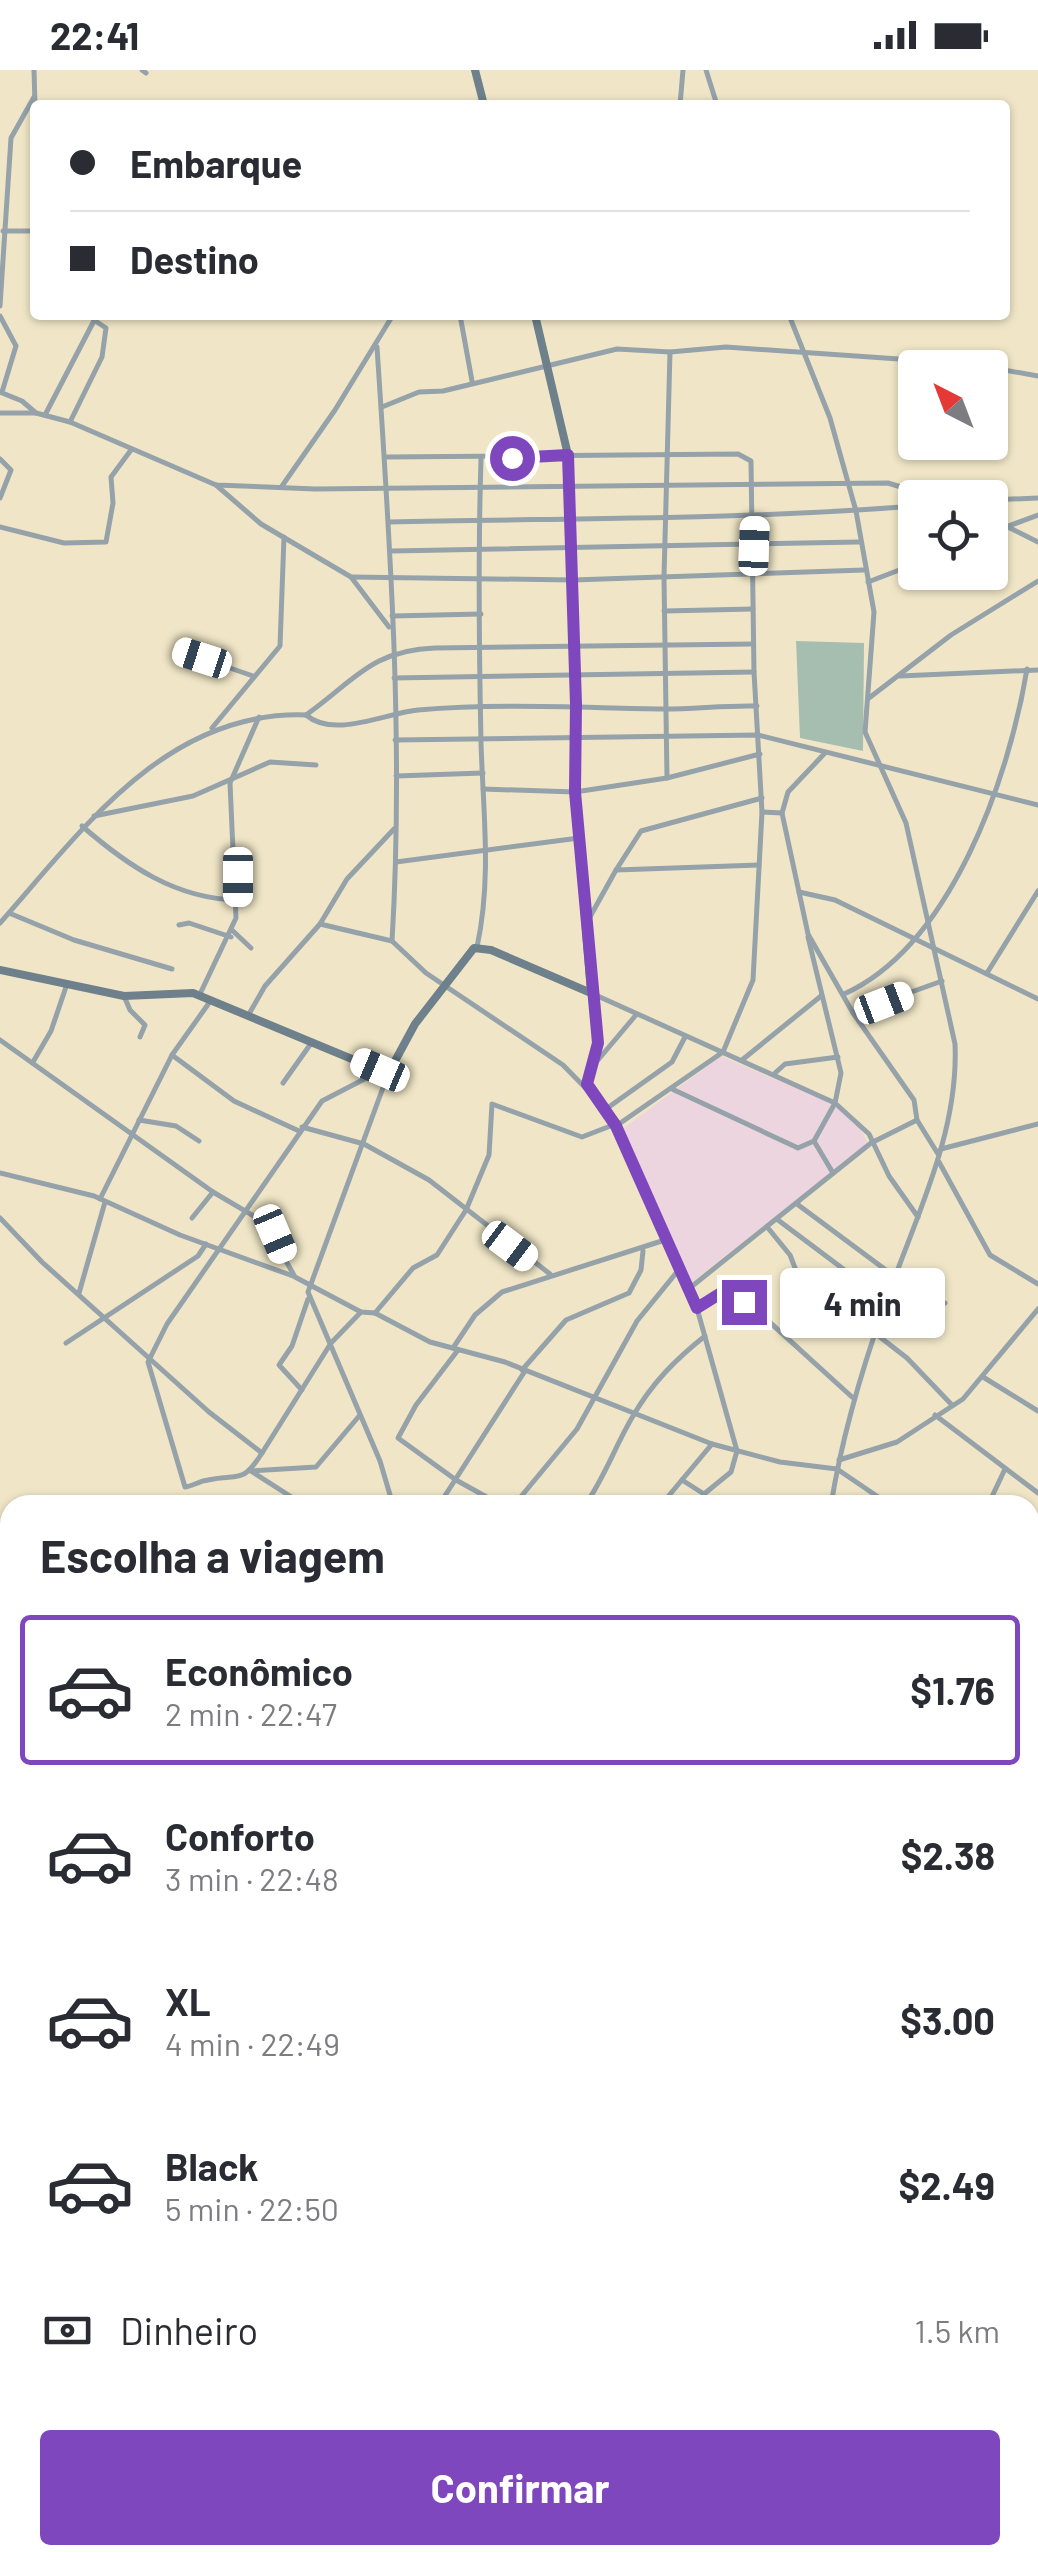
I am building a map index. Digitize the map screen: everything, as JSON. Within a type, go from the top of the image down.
[{"type":"street","points":[[34,70],[34,100]]},
{"type":"street","points":[[475,70],[483,100]]},
{"type":"street","points":[[680,100],[683,70]]},
{"type":"street","points":[[706,70],[715,100]]},
{"type":"street","points":[[0,306],[2,231],[12,134],[30,104]]},
{"type":"street","points":[[2,231],[30,231]]},
{"type":"street","points":[[0,316],[16,346],[1,392],[36,413],[70,422],[216,485],[480,488],[888,483],[898,486]]},
{"type":"street","points":[[45,416],[95,320]]},
{"type":"street","points":[[70,422],[106,343],[106,328],[98,320]]},
{"type":"street","points":[[282,486],[391,320]]},
{"type":"street","points":[[461,320],[472,382]]},
{"type":"street","points":[[535,320],[568,455],[575,792],[591,993],[598,1033],[596,1062]]},
{"type":"street","points":[[791,320],[806,353],[856,511],[874,612],[865,732],[876,764],[906,823],[926,929],[942,980],[956,1068],[939,1154],[852,1398],[832,1495]]},
{"type":"street","points":[[377,347],[393,580],[396,862],[392,941]]},
{"type":"street","points":[[382,406],[418,392],[443,391],[617,349],[670,352],[726,347],[985,365],[1038,376]]},
{"type":"street","points":[[667,778],[664,546],[670,352]]},
{"type":"street","points":[[0,412],[36,413]]},
{"type":"street","points":[[0,527],[64,542],[106,542],[113,502],[110,478],[131,450]]},
{"type":"street","points":[[376,1313],[412,1268],[438,1255],[466,1210],[489,1155],[492,1104],[582,1137],[615,1125],[723,1052],[754,980],[762,812],[754,672],[755,484],[751,462],[745,456],[387,457]]},
{"type":"street","points":[[0,459],[10,470],[0,498]]},
{"type":"street","points":[[302,1390],[279,1365],[292,1346],[309,1297],[309,1284],[364,1144],[384,1072],[464,955],[477,947],[486,906],[488,850],[480,678],[481,459]]},
{"type":"street","points":[[216,485],[244,512],[351,577],[391,629]]},
{"type":"street","points":[[1008,499],[1038,498]]},
{"type":"street","points":[[388,522],[570,516],[754,517],[898,507]]},
{"type":"street","points":[[1008,526],[1038,515]]},
{"type":"street","points":[[1008,528],[1038,542]]},
{"type":"street","points":[[0,923],[92,816],[134,779],[211,729],[276,654],[281,642],[284,537]]},
{"type":"street","points":[[392,551],[860,542]]},
{"type":"street","points":[[351,577],[572,580],[864,570]]},
{"type":"street","points":[[868,582],[898,571]]},
{"type":"street","points":[[868,682],[897,676],[976,618],[1038,581]]},
{"type":"street","points":[[664,610],[753,609]]},
{"type":"street","points":[[392,616],[481,614]]},
{"type":"street","points":[[306,716],[340,684],[391,652],[754,644]]},
{"type":"street","points":[[181,651],[253,676]]},
{"type":"street","points":[[844,994],[876,976],[926,929],[996,791],[1012,746],[1027,669]]},
{"type":"street","points":[[897,676],[1038,670]]},
{"type":"street","points":[[394,678],[754,672]]},
{"type":"street","points":[[870,698],[888,680]]},
{"type":"street","points":[[211,729],[258,717],[306,716],[314,722],[338,725],[393,714],[482,708],[576,704],[668,709],[757,706]]},
{"type":"street","points":[[199,996],[232,934],[238,900],[230,783],[258,717]]},
{"type":"street","points":[[394,740],[758,736],[996,791],[1038,805]]},
{"type":"street","points":[[672,1089],[798,1148],[814,1141],[834,1102],[840,1080],[838,1058],[782,812],[788,792],[825,753]]},
{"type":"street","points":[[483,789],[575,792],[667,778],[760,754]]},
{"type":"street","points":[[92,816],[193,796],[230,783],[270,762],[316,765]]},
{"type":"street","points":[[394,776],[483,773]]},
{"type":"street","points":[[586,924],[641,831],[762,798]]},
{"type":"street","points":[[762,812],[782,812]]},
{"type":"street","points":[[82,826],[122,857],[176,890],[196,898],[238,900]]},
{"type":"street","points":[[249,1014],[266,986],[320,924],[346,879],[394,829]]},
{"type":"street","points":[[396,862],[579,838]]},
{"type":"street","points":[[616,870],[759,865]]},
{"type":"street","points":[[987,972],[1038,891]]},
{"type":"street","points":[[799,892],[835,900],[1036,998],[1038,990]]},
{"type":"street","points":[[9,913],[74,940],[172,969]]},
{"type":"street","points":[[179,926],[188,923],[232,934],[250,948]]},
{"type":"street","points":[[320,924],[392,941],[446,986],[587,1084],[606,1109],[691,1287],[737,1451],[732,1472],[702,1494],[682,1480]]},
{"type":"street","points":[[808,934],[853,1013],[910,1094],[917,1120],[939,1154],[990,1255],[1038,1284]]},
{"type":"street","points":[[477,947],[591,993],[834,1102],[865,1129],[918,1217]]},
{"type":"street","points":[[0,970],[124,996],[186,992],[208,1003],[249,1014],[384,1072]]},
{"type":"street","points":[[853,1013],[942,980]]},
{"type":"street","points":[[33,1062],[51,1031],[68,984]]},
{"type":"street","points":[[124,996],[130,1010],[145,1025],[140,1037]]},
{"type":"street","points":[[742,1060],[821,996]]},
{"type":"street","points":[[79,1292],[102,1200],[131,1133],[172,1055],[208,1003]]},
{"type":"street","points":[[587,1084],[596,1062],[636,1015]]},
{"type":"street","points":[[606,1109],[672,1062],[685,1037]]},
{"type":"street","points":[[0,1040],[213,1192],[270,1227],[295,1276]]},
{"type":"street","points":[[283,1082],[312,1042]]},
{"type":"street","points":[[172,1055],[234,1101],[300,1129],[364,1144],[429,1180],[550,1274]]},
{"type":"street","points":[[774,1074],[786,1064],[838,1058]]},
{"type":"street","points":[[362,1312],[332,1342],[250,1471],[235,1480],[207,1480],[189,1488],[182,1485],[147,1370],[150,1355],[300,1129],[325,1099],[384,1072]]},
{"type":"street","points":[[140,1120],[148,1118],[176,1126],[199,1141]]},
{"type":"street","points":[[691,1287],[872,1144],[917,1120]]},
{"type":"street","points":[[939,1154],[1038,1124]]},
{"type":"street","points":[[814,1141],[833,1173]]},
{"type":"street","points":[[0,1173],[102,1200],[219,1250],[295,1276],[430,1342],[596,1396],[712,1444],[836,1469],[875,1495]]},
{"type":"street","points":[[192,1218],[213,1192]]},
{"type":"street","points":[[797,1204],[925,1297],[945,1303]]},
{"type":"street","points":[[0,1218],[209,1412],[262,1453]]},
{"type":"street","points":[[778,1220],[886,1301]]},
{"type":"street","points":[[768,1228],[790,1255],[799,1278],[843,1317],[876,1334],[952,1406]]},
{"type":"street","points":[[482,1495],[398,1438],[475,1315],[494,1296],[550,1274],[643,1251],[668,1239]]},
{"type":"street","points":[[66,1343],[198,1256],[206,1244]]},
{"type":"street","points":[[446,1495],[524,1371],[566,1320],[629,1293],[641,1270],[643,1251]]},
{"type":"street","points":[[523,1495],[572,1437],[638,1321],[682,1268]]},
{"type":"street","points":[[697,1308],[732,1288],[852,1398]]},
{"type":"street","points":[[309,1297],[332,1342],[390,1495]]},
{"type":"street","points":[[839,1460],[897,1442],[952,1406],[1037,1315]]},
{"type":"street","points":[[593,1495],[634,1414],[671,1364],[706,1336]]},
{"type":"street","points":[[982,1377],[1038,1411]]},
{"type":"street","points":[[250,1471],[316,1467],[360,1414]]},
{"type":"street","points":[[935,1415],[1038,1493]]},
{"type":"street","points":[[669,1495],[712,1444]]},
{"type":"street","points":[[994,1495],[1003,1480],[1004,1466]]},
{"type":"street","points":[[250,1471],[288,1495]]},
{"type":"shaded area","points":[[721,1056],[828,1102],[856,1121],[868,1143],[692,1282],[621,1130]]},
{"type":"green space","points":[[796,641],[864,643],[863,751],[800,738]]},
{"type":"route","points":[[512,458],[568,455],[575,792],[598,1043],[587,1084],[616,1126],[644,1194],[691,1287],[697,1308],[729,1288],[744,1302]]}]
